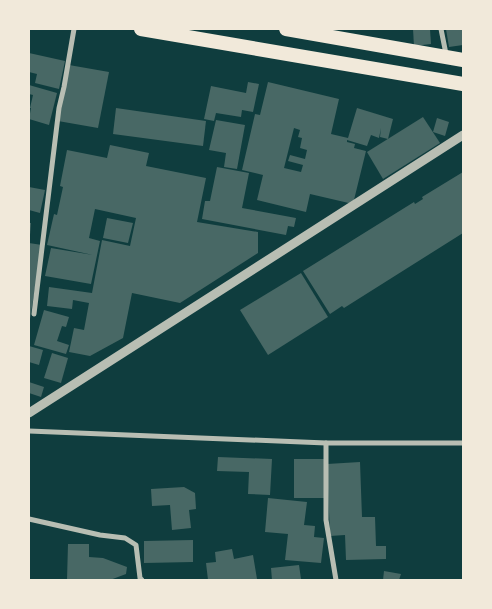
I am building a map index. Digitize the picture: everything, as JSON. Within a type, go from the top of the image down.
[{"type":"highway","points":[[141,29],[463,84]]},
{"type":"highway","points":[[286,29],[463,60]]},
{"type":"street","points":[[34,314],[59,108],[74,29]]},
{"type":"street","points":[[441,29],[446,57]]},
{"type":"street","points":[[29,413],[463,134]]},
{"type":"street","points":[[29,430],[326,443],[463,443]]},
{"type":"street","points":[[326,443],[326,520],[336,580]]},
{"type":"street","points":[[29,520],[100,535],[125,538],[136,545],[140,578],[142,580]]},
{"type":"building","points":[[413,29],[430,29],[431,44],[414,46]]},
{"type":"building","points":[[446,29],[463,29],[463,45],[449,47]]},
{"type":"building","points":[[29,53],[65,61],[59,89],[35,83],[37,74],[29,72]]},
{"type":"building","points":[[69,65],[109,72],[98,128],[58,121]]},
{"type":"building","points":[[248,82],[259,84],[253,112],[242,110],[241,117],[216,113],[214,121],[204,119],[211,86],[246,93]]},
{"type":"building","points":[[268,82],[339,99],[331,134],[348,138],[357,108],[393,119],[388,139],[380,137],[381,128],[379,138],[371,135],[367,146],[347,140],[347,142],[355,144],[354,148],[366,151],[353,204],[310,194],[306,212],[257,200],[263,175],[242,170],[255,114],[260,115]],"holes":[[[294,128],[300,130],[298,137],[302,138],[300,148],[307,150],[305,159],[290,155],[288,161],[303,165],[301,172],[284,168]]]},
{"type":"building","points":[[29,85],[57,93],[49,125],[29,119],[33,95],[29,94]]},
{"type":"building","points":[[116,108],[206,121],[203,146],[113,134]]},
{"type":"building","points":[[423,117],[440,143],[383,179],[367,152]]},
{"type":"building","points":[[437,118],[449,122],[445,136],[433,132]]},
{"type":"building","points":[[216,120],[245,125],[237,169],[224,167],[226,153],[209,150]]},
{"type":"building","points":[[110,145],[149,153],[146,166],[206,178],[197,222],[258,232],[258,253],[180,303],[132,293],[123,338],[90,356],[69,352],[74,328],[84,330],[89,303],[73,300],[72,309],[47,306],[49,287],[92,293],[102,240],[130,246],[136,218],[95,209],[89,238],[100,241],[91,284],[45,276],[51,248],[93,255],[47,245],[54,214],[57,215],[63,187],[60,186],[67,150],[107,158]]},
{"type":"building","points":[[217,167],[249,173],[242,208],[296,218],[294,227],[288,226],[286,235],[202,219],[205,201],[210,201]]},
{"type":"building","points":[[463,172],[463,233],[344,308],[342,306],[330,314],[303,271],[414,202],[415,204],[423,199],[422,197]]},
{"type":"building","points":[[29,187],[45,190],[40,213],[29,210]]},
{"type":"building","points":[[107,218],[133,223],[128,243],[103,238]]},
{"type":"building","points":[[29,223],[31,223],[30,235],[29,235]]},
{"type":"building","points":[[29,243],[42,245],[30,319],[29,319]]},
{"type":"building","points":[[301,273],[328,317],[268,355],[240,310]]},
{"type":"building","points":[[44,310],[69,317],[66,327],[62,326],[57,341],[69,345],[66,354],[34,345]]},
{"type":"building","points":[[29,346],[43,350],[39,365],[29,362]]},
{"type":"building","points":[[52,353],[68,358],[61,383],[44,378]]},
{"type":"building","points":[[29,382],[44,387],[41,397],[29,393]]},
{"type":"building","points":[[218,457],[272,459],[270,495],[248,494],[249,472],[217,471]]},
{"type":"building","points":[[294,459],[324,459],[324,498],[294,498]]},
{"type":"building","points":[[360,462],[362,517],[375,517],[376,546],[386,546],[386,559],[346,560],[345,535],[330,536],[327,464]]},
{"type":"building","points":[[184,487],[195,493],[196,509],[189,510],[191,528],[172,530],[170,505],[152,506],[151,489]]},
{"type":"building","points":[[268,498],[307,502],[304,525],[315,526],[314,537],[324,538],[321,563],[285,560],[288,534],[265,532]]},
{"type":"building","points":[[193,540],[193,562],[144,563],[144,541]]},
{"type":"building","points":[[68,544],[89,544],[89,557],[103,558],[127,567],[126,574],[110,580],[67,580]]},
{"type":"building","points":[[232,549],[234,559],[253,555],[257,579],[208,580],[206,563],[216,562],[215,552]]},
{"type":"building","points":[[299,565],[301,579],[272,580],[271,568]]},
{"type":"building","points":[[384,571],[401,574],[399,580],[383,580]]}]
